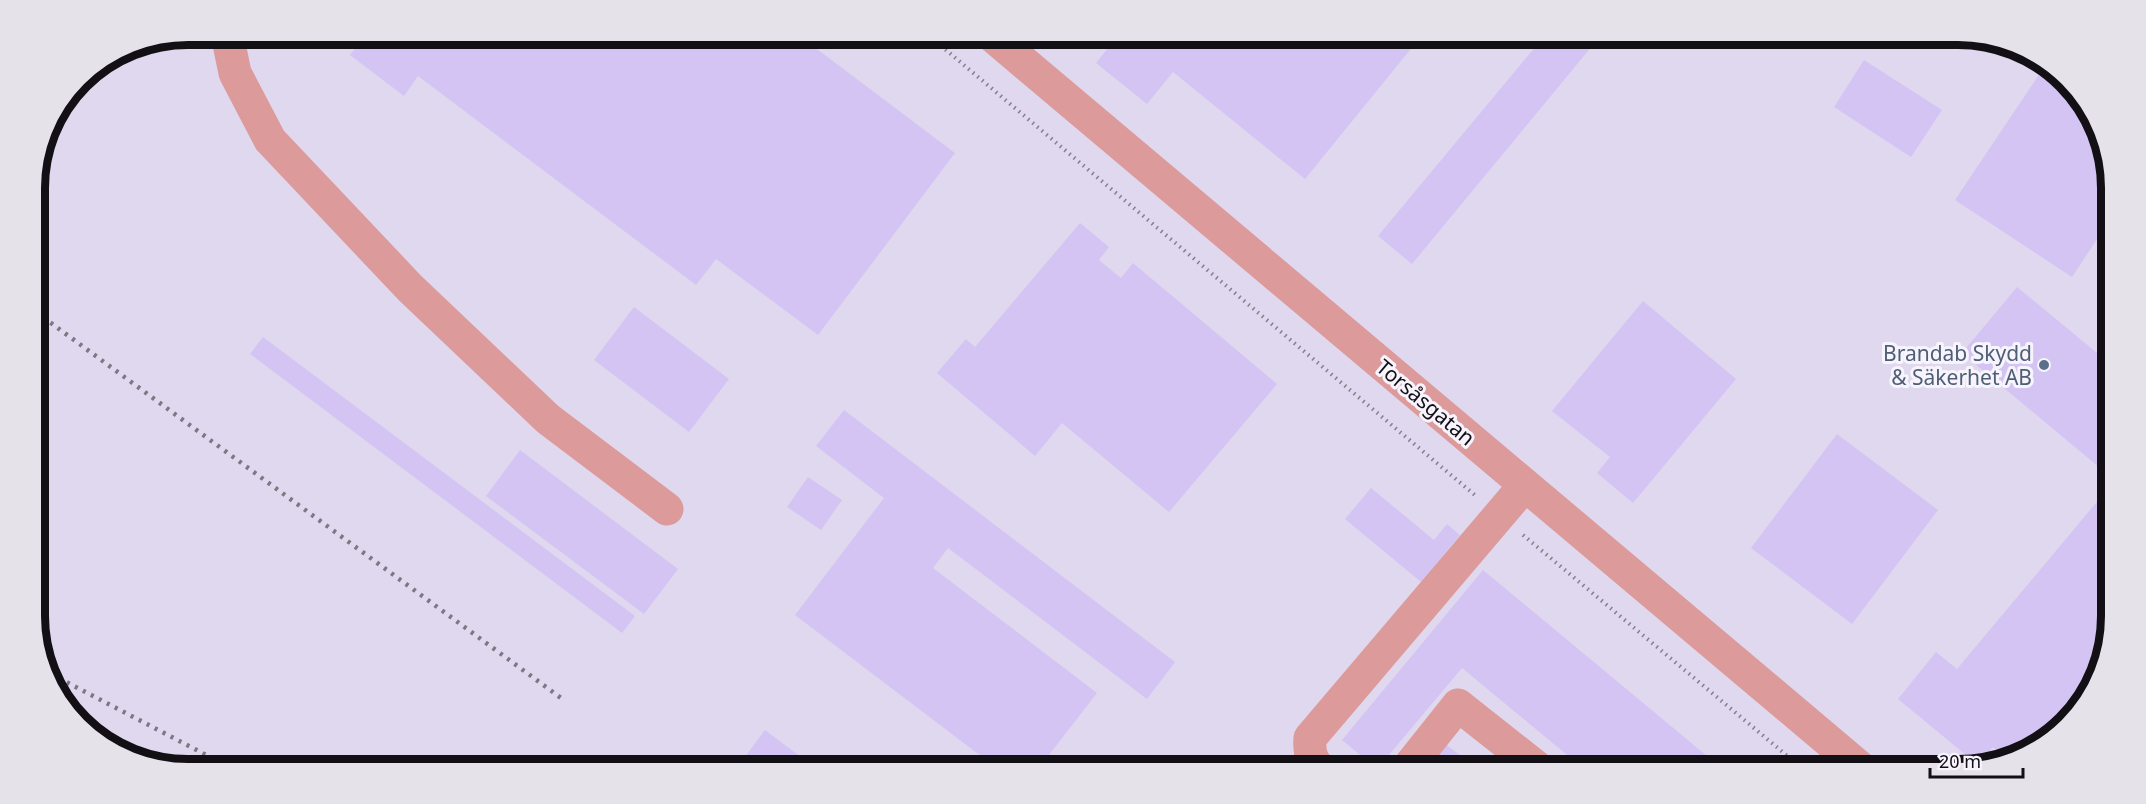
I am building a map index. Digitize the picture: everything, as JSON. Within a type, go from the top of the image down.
[{"type":"street","points":[[229,45],[235,73],[270,140],[410,288],[548,419],[667,508]]},
{"type":"street","name":"Torsåsgatan","points":[[1003,45],[1851,759]]},
{"type":"street","points":[[1314,759],[1309,751],[1310,738],[1525,485]]},
{"type":"street","points":[[1415,759],[1458,705],[1526,759]]},
{"type":"path","points":[[940,45],[1791,759]]},
{"type":"shaded area","points":[[1958,45],[1977,46],[2004,53],[2038,69],[2066,94],[2086,125],[2100,169],[2101,616],[2100,635],[2093,662],[2077,696],[2052,724],[2030,740],[2013,748],[1968,759],[188,759],[151,754],[108,735],[80,710],[60,679],[46,635],[45,178],[56,133],[69,108],[87,87],[116,64],[142,53],[169,46]]},
{"type":"building","points":[[358,45],[812,45],[955,153],[818,335],[716,259],[696,285],[418,76],[404,96],[350,55]]},
{"type":"building","points":[[1110,45],[1414,45],[1305,179],[1173,72],[1147,104],[1096,63]]},
{"type":"building","points":[[1537,45],[1593,45],[1412,264],[1378,236]]},
{"type":"building","points":[[1864,60],[1942,110],[1911,157],[1834,107]]},
{"type":"building","points":[[2041,71],[2066,94],[2077,108],[2093,142],[2100,169],[2101,233],[2072,277],[1955,200]]},
{"type":"building","points":[[1080,223],[1109,247],[1099,260],[1121,278],[1133,263],[1277,384],[1169,512],[1062,423],[1035,456],[937,373],[966,339],[975,347]]},
{"type":"building","points":[[2017,287],[2101,356],[2101,469],[1962,353]]},
{"type":"building","points":[[1643,301],[1736,379],[1633,503],[1597,473],[1610,457],[1552,411]]},
{"type":"building","points":[[634,307],[729,379],[689,432],[594,360]]},
{"type":"building","points":[[263,337],[635,616],[622,633],[250,354]]},
{"type":"building","points":[[844,410],[1175,662],[1147,699],[948,548],[933,568],[1097,693],[1046,759],[985,759],[795,615],[884,498],[816,446]]},
{"type":"building","points":[[1837,434],[1938,510],[1852,624],[1751,548]]},
{"type":"building","points":[[520,450],[678,569],[644,614],[486,496]]},
{"type":"building","points":[[808,477],[842,500],[821,530],[787,507]]},
{"type":"building","points":[[1371,488],[1434,540],[1447,524],[1460,535],[1421,582],[1345,519]]},
{"type":"building","points":[[2101,497],[2100,635],[2086,679],[2066,710],[2030,740],[1999,752],[1993,747],[1985,756],[1970,759],[1898,699],[1936,652],[1957,669]]},
{"type":"building","points":[[1483,570],[1711,759],[1572,759],[1462,668],[1385,759],[1365,759],[1342,740]]},
{"type":"building","points":[[765,730],[804,759],[743,759]]},
{"type":"building","points":[[1445,744],[1465,759],[1434,759]]},
{"type":"railway","points":[[45,319],[561,698]]},
{"type":"railway","points":[[60,679],[214,759]]},
{"type":"place","name":"Brandab Skydd & Säkerhet AB","points":[[2044,365]]}]
